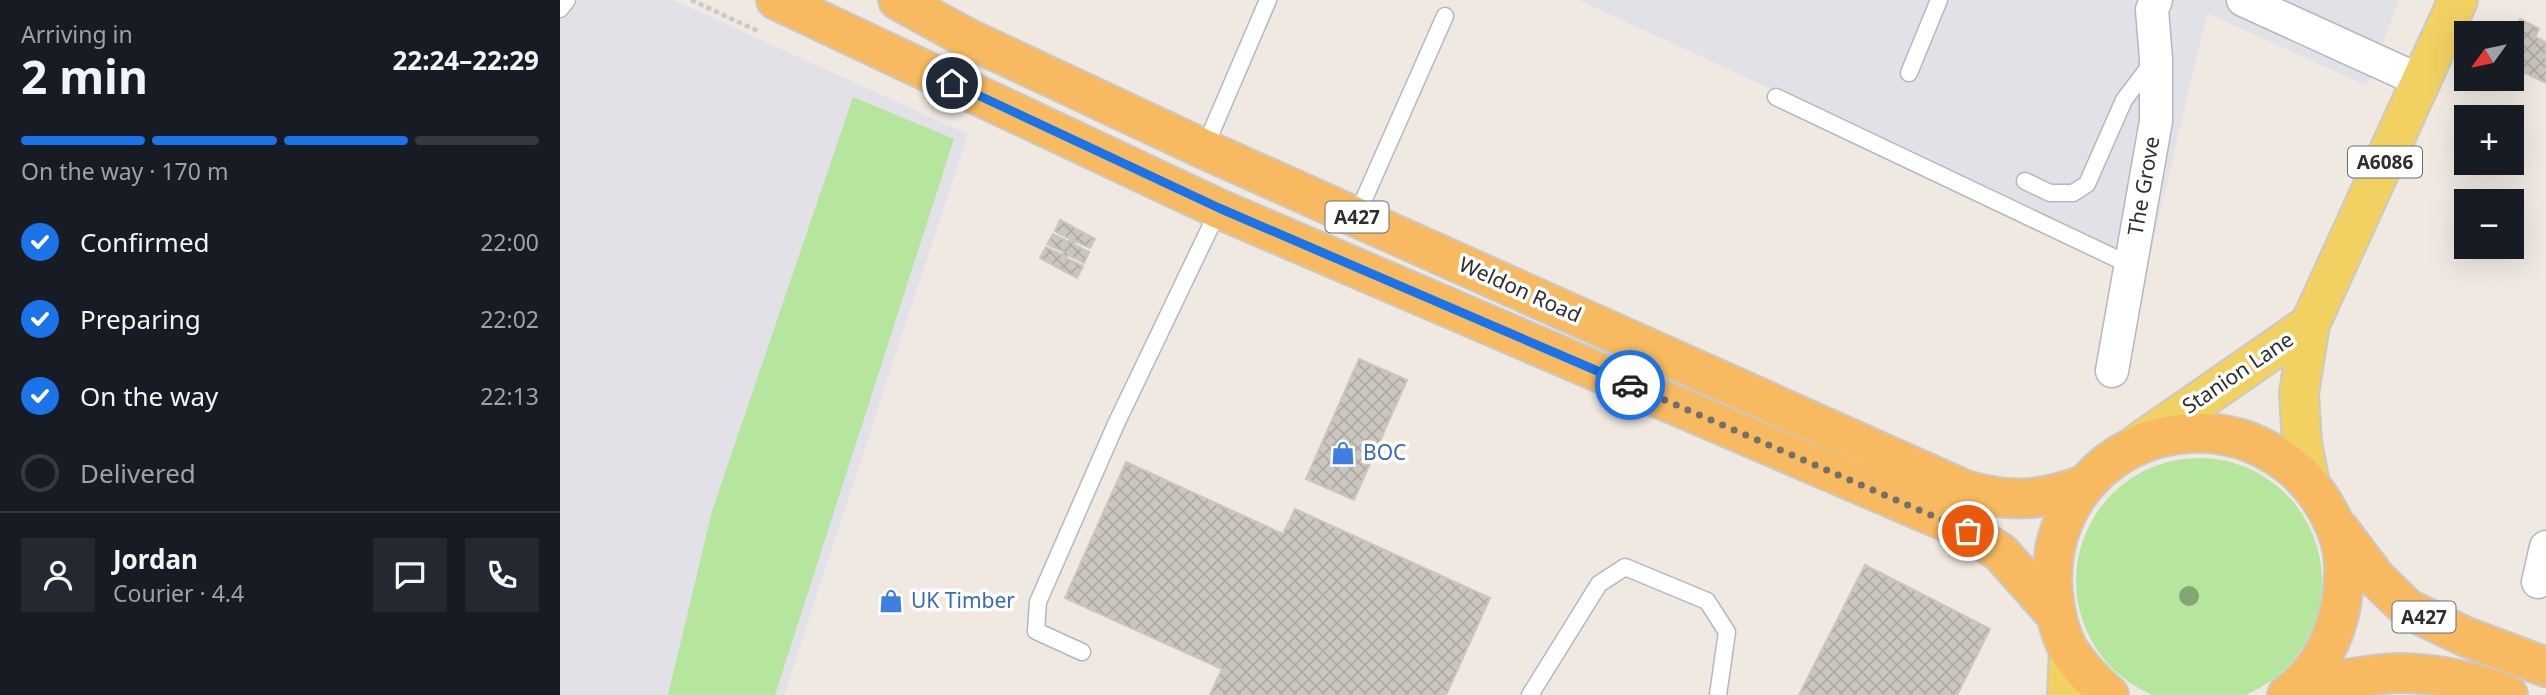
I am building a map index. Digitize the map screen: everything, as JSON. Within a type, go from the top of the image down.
[{"type":"highway","name":"Weldon Road","points":[[776,0],[1219,208],[1968,531],[2001,553],[2055,614]]},
{"type":"highway","name":"Weldon Road","points":[[902,3],[965,37],[1204,149],[1965,490],[2004,498],[2029,498],[2053,496],[2084,485]]},
{"type":"highway","name":"A427","points":[[2109,695],[2091,680],[2069,650],[2055,614],[2051,569],[2058,535],[2061,524],[2084,485],[2108,461],[2137,444],[2174,433],[2212,432],[2249,441],[2282,458],[2310,484],[2333,522],[2376,578],[2408,609],[2466,637],[2546,667]]},
{"type":"highway","name":"A427","points":[[2292,691],[2320,661],[2336,628],[2344,593],[2343,557],[2333,522]]},
{"type":"highway","name":"A427","points":[[2292,691],[2381,674],[2403,673],[2488,687],[2508,695]]},
{"type":"main road","name":"A6086","points":[[2310,324],[2423,82],[2458,0]]},
{"type":"main road","name":"Stanion Lane","points":[[2137,444],[2310,324]]},
{"type":"main road","name":"Stanion Lane","points":[[2310,324],[2299,393],[2302,443],[2310,484]]},
{"type":"main road","points":[[2067,695],[2069,650]]},
{"type":"street","name":"The Grove","points":[[2112,371],[2156,121],[2156,59],[2152,10],[2156,0]]},
{"type":"street","points":[[2243,0],[2423,82]]},
{"type":"street","points":[[2538,582],[2546,547]]},
{"type":"lane","points":[[560,9],[567,0]]},
{"type":"lane","points":[[1204,149],[1268,0]]},
{"type":"lane","points":[[1909,73],[1939,0]]},
{"type":"lane","points":[[1356,217],[1445,16]]},
{"type":"lane","points":[[2025,181],[2050,193],[2073,193],[2087,184],[2124,100],[2156,59]]},
{"type":"lane","points":[[1776,97],[2130,265]]},
{"type":"lane","points":[[1082,652],[1036,631],[1038,602],[1116,424],[1219,208]]},
{"type":"lane","points":[[1530,695],[1599,584],[1625,567],[1707,601],[1727,632],[1718,695]]},
{"type":"shaded area","points":[[560,0],[673,0],[968,134],[784,695],[560,695]]},
{"type":"shaded area","points":[[1579,0],[2399,0],[2367,86],[2207,13],[2148,264]]},
{"type":"green space","points":[[853,97],[954,139],[775,695],[668,695],[712,511]]},
{"type":"green space","points":[[2187,458],[2223,460],[2268,478],[2302,512],[2317,545],[2322,569],[2320,605],[2302,650],[2268,684],[2243,696],[2155,696],[2130,684],[2096,650],[2081,617],[2076,593],[2078,557],[2096,512],[2130,478],[2163,463]]},
{"type":"building","points":[[2524,21],[2539,29],[2535,37],[2546,42],[2546,83],[2524,72]]},
{"type":"building","points":[[1060,220],[1095,239],[1090,248],[1075,241],[1073,244],[1089,252],[1084,263],[1068,255],[1066,258],[1083,266],[1077,278],[1040,258],[1046,247],[1062,255],[1064,252],[1047,244],[1053,234],[1069,242],[1070,239],[1055,231]]},
{"type":"building","points":[[1359,359],[1407,380],[1354,500],[1306,479]]},
{"type":"building","points":[[1126,462],[1283,534],[1295,509],[1490,598],[1446,695],[1210,695],[1222,669],[1065,598]]},
{"type":"building","points":[[1865,565],[1990,629],[1957,695],[1799,695]]},
{"type":"way so far","points":[[1630,385],[1968,531]]},
{"type":"place","name":"BOC","points":[[1343,453]]},
{"type":"place","name":"UK Timber","points":[[891,601]]},
{"type":"route","points":[[952,83],[1219,208],[1630,385]]}]
